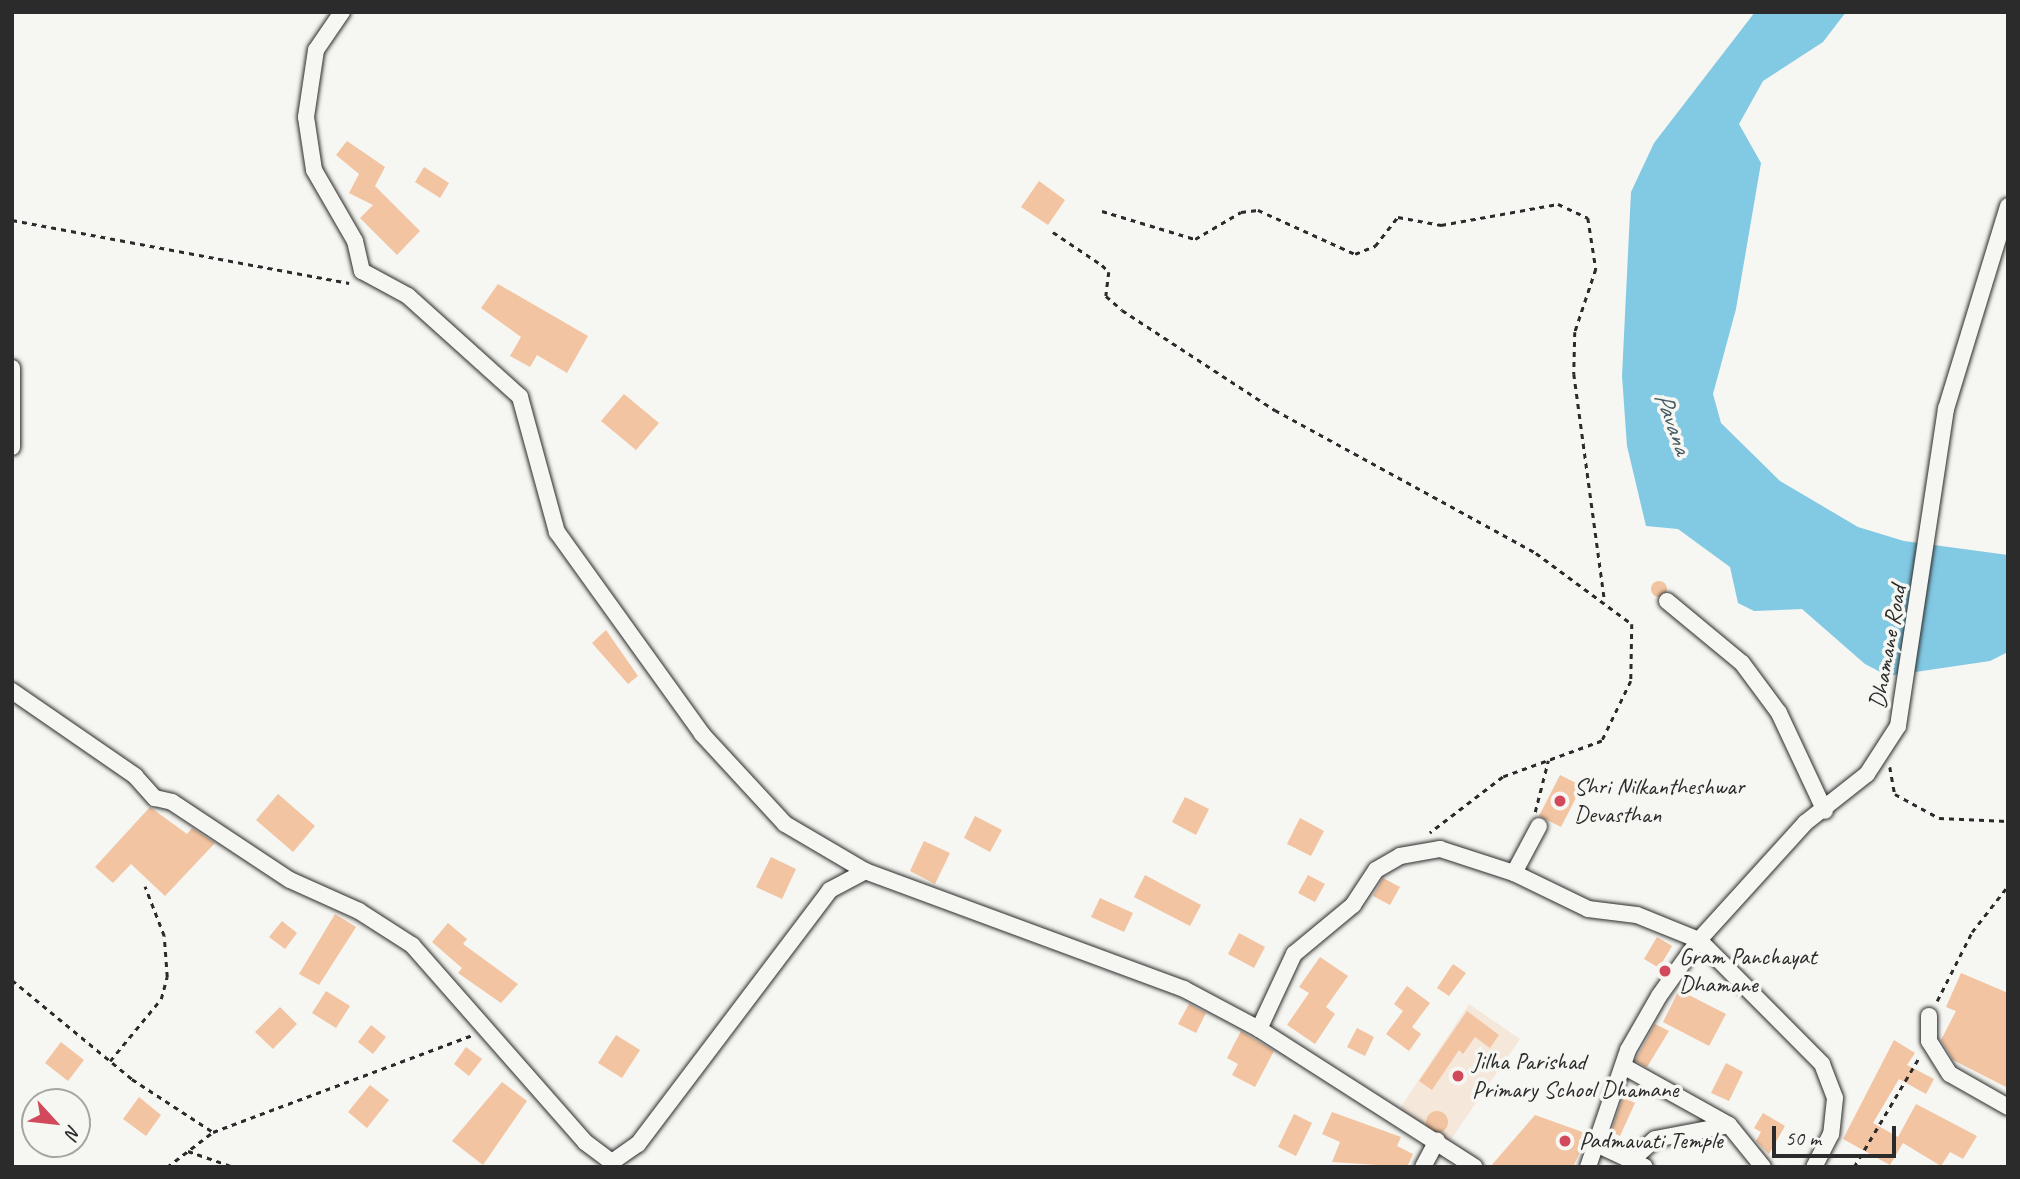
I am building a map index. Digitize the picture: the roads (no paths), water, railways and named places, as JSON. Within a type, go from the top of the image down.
[{"type":"street","points":[[342,12],[316,50],[306,117],[314,170],[355,240],[362,271],[408,296],[520,397],[557,532],[702,734],[785,824],[865,871],[1184,989],[1259,1029],[1475,1167]]},
{"type":"street","name":"Dhamane Road","points":[[1588,1167],[1594,1143],[1640,1024],[1699,940],[1805,823],[1825,811],[1887,746],[1898,726],[1936,505],[1945,409],[2008,206]]},
{"type":"street","points":[[12,368],[12,447]]},
{"type":"street","points":[[1667,601],[1742,663],[1779,713],[1825,811]]},
{"type":"street","points":[[12,691],[135,776],[155,798],[172,802],[290,880],[359,911],[412,945],[585,1142],[612,1162],[638,1144],[830,890],[865,871]]},
{"type":"street","points":[[1514,873],[1539,826]]},
{"type":"street","points":[[1259,1029],[1294,954],[1353,905],[1376,870],[1400,856],[1440,849],[1514,873],[1588,909],[1637,915],[1699,940],[1822,1064],[1835,1098],[1832,1134],[1814,1167]]},
{"type":"street","points":[[1929,1016],[1929,1041],[1950,1074],[2008,1107]]},
{"type":"street","points":[[1625,1067],[1729,1125],[1763,1167]]},
{"type":"street","points":[[1594,1143],[1639,1162],[1655,1139],[1729,1125]]},
{"type":"street","points":[[1423,1167],[1437,1141]]},
{"type":"water","name":"Pavana","points":[[1755,12],[1846,12],[1823,42],[1763,81],[1739,124],[1761,163],[1736,309],[1713,394],[1721,423],[1780,481],[1858,527],[1904,541],[2008,555],[2008,652],[1990,661],[1888,676],[1865,664],[1802,609],[1754,611],[1738,603],[1730,567],[1678,529],[1646,526],[1627,446],[1622,376],[1631,192],[1654,143]]},
{"type":"place","name":"Shri Nilkantheshwar Devasthan","points":[[1560,801]]},
{"type":"place","name":"Gram Panchayat Dhamane","points":[[1665,971]]},
{"type":"place","name":"Jilha Parishad Primary School Dhamane","points":[[1458,1076]]},
{"type":"place","name":"Padmavati Temple","points":[[1565,1141]]}]
